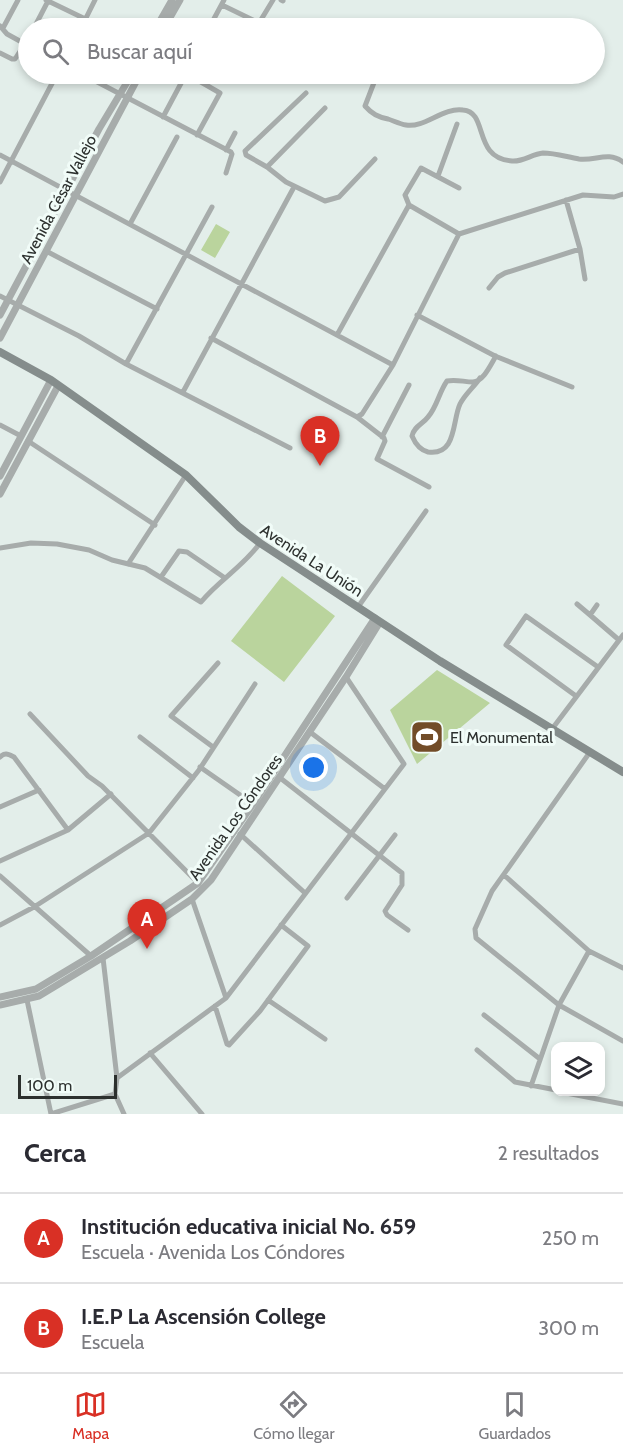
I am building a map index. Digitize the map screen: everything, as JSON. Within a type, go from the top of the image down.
[{"type":"main road","name":"Avenida La Unión","points":[[0,352],[51,380],[186,475],[239,527],[260,543],[440,661],[623,772]]},
{"type":"street","points":[[18,0],[1,27],[7,34],[18,39]]},
{"type":"street","points":[[86,18],[95,0]]},
{"type":"street","points":[[162,18],[172,0]]},
{"type":"street","points":[[170,18],[180,0]]},
{"type":"street","points":[[263,18],[273,0]]},
{"type":"street","points":[[39,18],[47,1],[84,18]]},
{"type":"street","points":[[214,18],[223,2],[246,18]]},
{"type":"street","points":[[0,53],[12,59],[18,55]]},
{"type":"street","points":[[0,182],[52,84]]},
{"type":"street","points":[[101,84],[232,154],[226,173]]},
{"type":"street","name":"Avenida César Vallejo","points":[[0,338],[75,196],[128,84]]},
{"type":"street","name":"Avenida César Vallejo","points":[[0,315],[67,191],[133,84]]},
{"type":"street","points":[[163,117],[181,84]]},
{"type":"street","points":[[197,135],[220,93],[204,84]]},
{"type":"street","points":[[373,84],[365,106],[376,117],[413,125],[454,110],[469,111],[475,116],[487,148],[501,158],[514,161],[543,153],[579,159],[607,155],[623,162]]},
{"type":"street","points":[[306,93],[245,151],[246,155],[294,187],[325,201],[332,201],[339,197],[375,159]]},
{"type":"street","points":[[267,167],[325,108]]},
{"type":"street","points":[[438,176],[457,124]]},
{"type":"street","points":[[226,150],[235,133]]},
{"type":"street","points":[[130,224],[177,137]]},
{"type":"street","points":[[0,155],[393,365]]},
{"type":"street","points":[[459,188],[421,168],[405,195],[409,206],[459,234]]},
{"type":"street","points":[[183,392],[294,187]]},
{"type":"street","points":[[357,417],[362,414],[393,365],[459,234],[583,195],[614,197],[623,194]]},
{"type":"street","points":[[566,200],[580,249],[585,279]]},
{"type":"street","points":[[337,335],[409,206]]},
{"type":"street","points":[[126,364],[212,207]]},
{"type":"street","points":[[489,288],[498,277],[505,273],[580,249]]},
{"type":"street","points":[[46,251],[157,309]]},
{"type":"street","points":[[0,296],[79,336],[126,364],[290,447]]},
{"type":"street","points":[[417,315],[496,356],[572,387]]},
{"type":"street","points":[[211,338],[357,417],[382,436],[385,441],[377,459],[429,487]]},
{"type":"street","points":[[480,378],[473,382],[447,381],[432,413],[413,431],[414,441],[418,446],[430,452],[444,449],[449,444],[455,428],[458,407],[480,378],[496,356]]},
{"type":"street","points":[[0,476],[51,380]]},
{"type":"street","points":[[382,436],[409,385]]},
{"type":"street","points":[[0,494],[58,386]]},
{"type":"street","points":[[0,425],[21,436]]},
{"type":"street","points":[[28,441],[154,525]]},
{"type":"street","points":[[128,564],[186,475]]},
{"type":"street","points":[[358,606],[426,512]]},
{"type":"street","points":[[0,548],[31,543],[57,544],[89,550],[145,568],[201,602],[215,585],[249,558],[260,543]]},
{"type":"street","points":[[161,577],[179,551],[187,552],[225,578]]},
{"type":"street","points":[[552,729],[621,637],[577,604]]},
{"type":"street","points":[[590,615],[597,605]]},
{"type":"street","points":[[576,696],[506,645],[526,616],[598,667]]},
{"type":"street","name":"Avenida Los Cóndores","points":[[0,997],[36,989],[91,956],[198,883],[279,777],[310,732],[346,677],[377,620]]},
{"type":"street","name":"Avenida Los Cóndores","points":[[0,1005],[39,996],[103,958],[192,899],[211,880],[253,804],[377,620]]},
{"type":"street","points":[[213,747],[171,716],[218,663]]},
{"type":"street","points":[[117,1078],[226,998],[404,764],[346,677]]},
{"type":"street","points":[[0,925],[34,907],[149,833],[193,778],[255,684]]},
{"type":"street","points":[[30,714],[88,776],[111,794],[198,883]]},
{"type":"street","points":[[310,732],[385,789]]},
{"type":"street","points":[[140,737],[193,778]]},
{"type":"street","points":[[590,752],[492,891],[475,929],[476,938],[559,1005],[623,1041]]},
{"type":"street","points":[[0,757],[3,754],[9,754],[14,757],[68,830]]},
{"type":"street","points":[[200,767],[253,804]]},
{"type":"street","points":[[279,777],[402,873],[402,885],[385,911],[387,915],[408,930]]},
{"type":"street","points":[[0,807],[39,790]]},
{"type":"street","points":[[0,861],[68,830],[111,794]]},
{"type":"street","points":[[238,832],[305,893]]},
{"type":"street","points":[[347,898],[395,835]]},
{"type":"street","points":[[504,875],[589,951],[623,968]]},
{"type":"street","points":[[0,876],[91,956]]},
{"type":"street","points":[[192,899],[226,998]]},
{"type":"street","points":[[215,1006],[229,1045],[268,1000],[308,946],[281,925]]},
{"type":"street","points":[[531,1086],[559,1005],[589,951]]},
{"type":"street","points":[[103,958],[117,1078],[115,1094],[124,1114]]},
{"type":"street","points":[[27,1000],[51,1114],[62,1113],[115,1094]]},
{"type":"street","points":[[268,1000],[325,1039]]},
{"type":"street","points":[[484,1015],[540,1059]]},
{"type":"street","points":[[477,1050],[515,1082],[551,1089]]},
{"type":"street","points":[[150,1053],[202,1114]]},
{"type":"street","points":[[582,1096],[623,1104]]},
{"type":"green space","points":[[216,224],[230,232],[215,258],[201,250]]},
{"type":"green space","points":[[282,576],[335,616],[284,682],[231,641]]},
{"type":"green space","name":"El Monumental","points":[[437,670],[490,703],[417,764],[390,710]]},
{"type":"place","name":"I.E.P La Ascensión College","points":[[320,466]]},
{"type":"place","name":"El Monumental","points":[[427,737]]},
{"type":"place","name":"Institución educativa inicial No. 659","points":[[147,949]]}]
